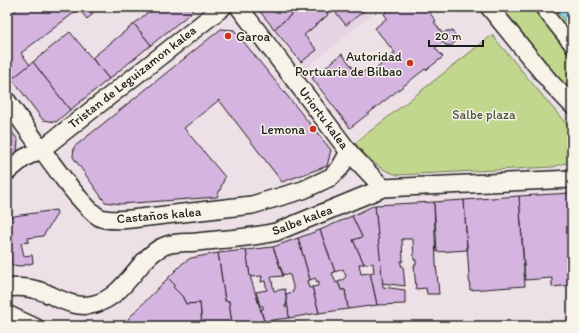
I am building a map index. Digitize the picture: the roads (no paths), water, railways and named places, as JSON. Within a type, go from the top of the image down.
[{"type":"street","name":"Tristan de Leguizamon kalea","points":[[7,172],[24,158],[42,149],[223,7]]},
{"type":"street","name":"Uriortu kalea","points":[[239,7],[349,152],[383,188]]},
{"type":"street","points":[[489,7],[550,82],[572,105]]},
{"type":"street","points":[[541,7],[572,46]]},
{"type":"street","name":"Castaños kalea","points":[[7,101],[82,203],[100,218],[112,220],[131,220],[252,205],[303,190],[330,178],[340,168],[349,152]]},
{"type":"street","name":"Salbe kalea","points":[[7,288],[27,287],[46,293],[63,302],[80,305],[94,304],[110,298],[152,254],[167,245],[259,236],[276,232],[383,188],[572,179]]},
{"type":"street","points":[[7,312],[37,326]]},
{"type":"water","points":[[553,7],[572,7],[572,28]]},
{"type":"place","name":"Garoa","points":[[228,36]]},
{"type":"place","name":"Autoridad Portuaria de Bilbao","points":[[410,63]]},
{"type":"place","name":"Lemona","points":[[313,129]]},
{"type":"park label","name":"Salbe plaza","points":[[484,114]]}]
